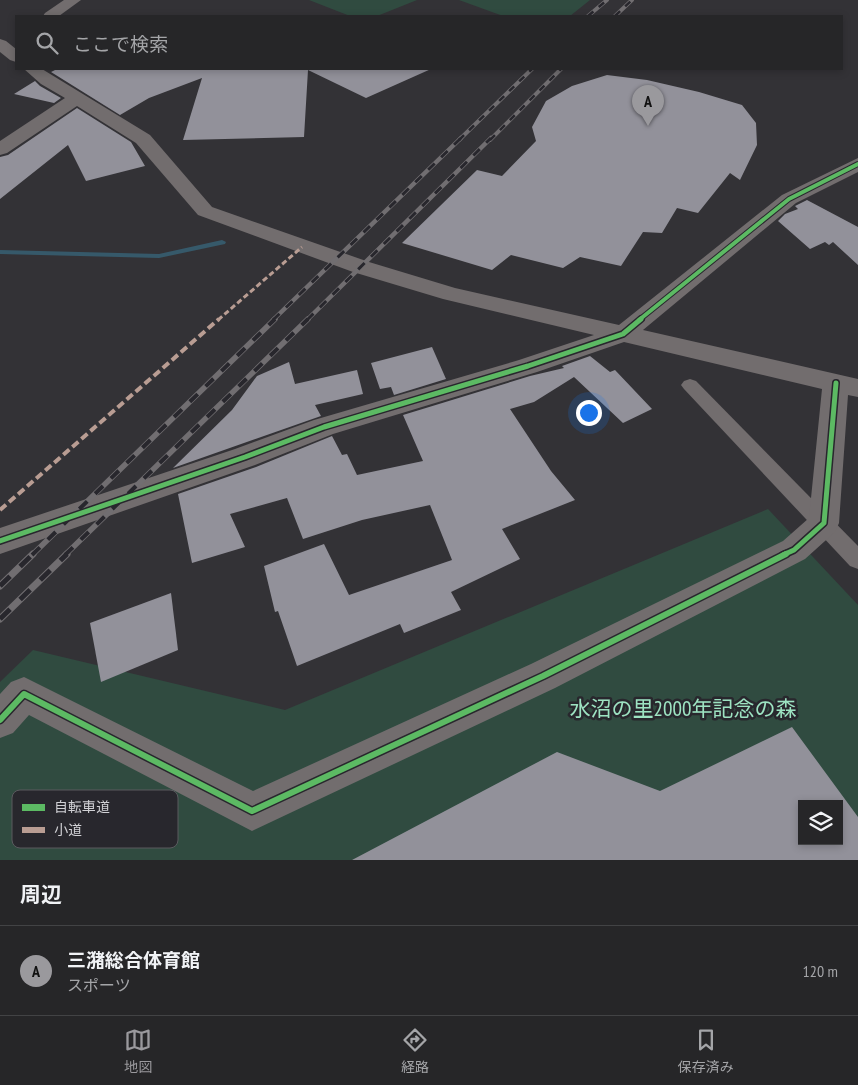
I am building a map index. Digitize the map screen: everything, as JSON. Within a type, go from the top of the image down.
[{"type":"street","points":[[52,15],[74,0]]},
{"type":"street","points":[[3,40],[15,56]]},
{"type":"street","points":[[0,720],[24,694],[252,811],[543,676],[794,550],[824,523],[847,386],[451,294],[379,273],[271,236],[204,210],[143,139],[34,70]]},
{"type":"street","points":[[0,149],[77,98]]},
{"type":"street","points":[[0,541],[245,457],[324,427],[528,366],[623,334],[789,199],[858,164]]},
{"type":"lane","points":[[690,386],[858,560]]},
{"type":"green space","points":[[309,0],[417,0],[380,15],[347,15]]},
{"type":"green space","points":[[459,0],[590,0],[571,15],[500,15]]},
{"type":"green space","name":"水沼の里2000年記念の森","points":[[768,509],[858,605],[858,860],[0,860],[0,682],[33,650],[285,710]]},
{"type":"building","points":[[55,70],[308,70],[304,137],[183,140],[202,78],[149,98],[120,115],[51,72]]},
{"type":"building","points":[[308,70],[429,70],[366,98]]},
{"type":"building","points":[[607,75],[647,80],[699,92],[742,105],[756,123],[757,145],[740,180],[730,173],[698,213],[677,208],[662,233],[643,232],[621,266],[580,257],[563,268],[511,255],[492,270],[402,243],[477,170],[502,176],[536,141],[532,127],[546,101],[572,86]]},
{"type":"building","points":[[35,81],[61,98],[54,103],[14,94]]},
{"type":"building","points":[[77,108],[131,142],[145,166],[86,181],[68,145],[0,199],[0,157],[8,155]]},
{"type":"building","points":[[807,200],[858,227],[858,265],[833,242],[829,245],[825,242],[810,249],[778,221],[785,214],[798,209],[795,206]]},
{"type":"building","points":[[432,347],[446,379],[394,395],[391,387],[380,389],[371,363]]},
{"type":"building","points":[[590,356],[610,372],[615,370],[652,409],[623,423],[574,377],[534,402],[510,409],[551,471],[575,500],[502,529],[520,559],[451,592],[461,610],[404,633],[400,624],[297,666],[278,611],[275,612],[264,566],[324,544],[349,595],[452,560],[430,505],[362,520],[303,539],[287,498],[230,514],[245,547],[192,563],[178,494],[256,467],[332,436],[342,455],[347,454],[357,475],[423,461],[403,415],[530,376],[564,368],[562,366]]},
{"type":"building","points":[[289,362],[295,384],[357,370],[363,394],[315,405],[321,416],[173,468],[232,410],[257,376]]},
{"type":"building","points":[[171,593],[178,650],[101,682],[90,623]]},
{"type":"building","points":[[792,727],[858,817],[858,860],[352,860],[557,752],[660,791]]},
{"type":"waterway","points":[[0,252],[159,256],[222,242]]},
{"type":"railway","points":[[589,15],[607,0]]},
{"type":"railway","points":[[616,15],[632,0]]},
{"type":"railway","points":[[459,140],[531,70]]},
{"type":"railway","points":[[490,140],[560,70]]},
{"type":"railway","points":[[273,320],[461,138]]},
{"type":"railway","points":[[307,320],[491,138]]},
{"type":"railway","points":[[32,555],[275,319]]},
{"type":"railway","points":[[65,555],[308,319]]},
{"type":"railway","points":[[0,586],[33,554]]},
{"type":"railway","points":[[0,619],[67,554]]},
{"type":"marked path","points":[[0,510],[302,247]]},
{"type":"cycle path","points":[[0,541],[245,457],[324,427],[528,366],[623,334],[789,199],[858,164]]},
{"type":"cycle path","points":[[0,720],[24,694],[252,811],[543,676],[794,550],[824,523],[836,383]]},
{"type":"place","name":"三潴総合体育館","points":[[648,126]]}]
